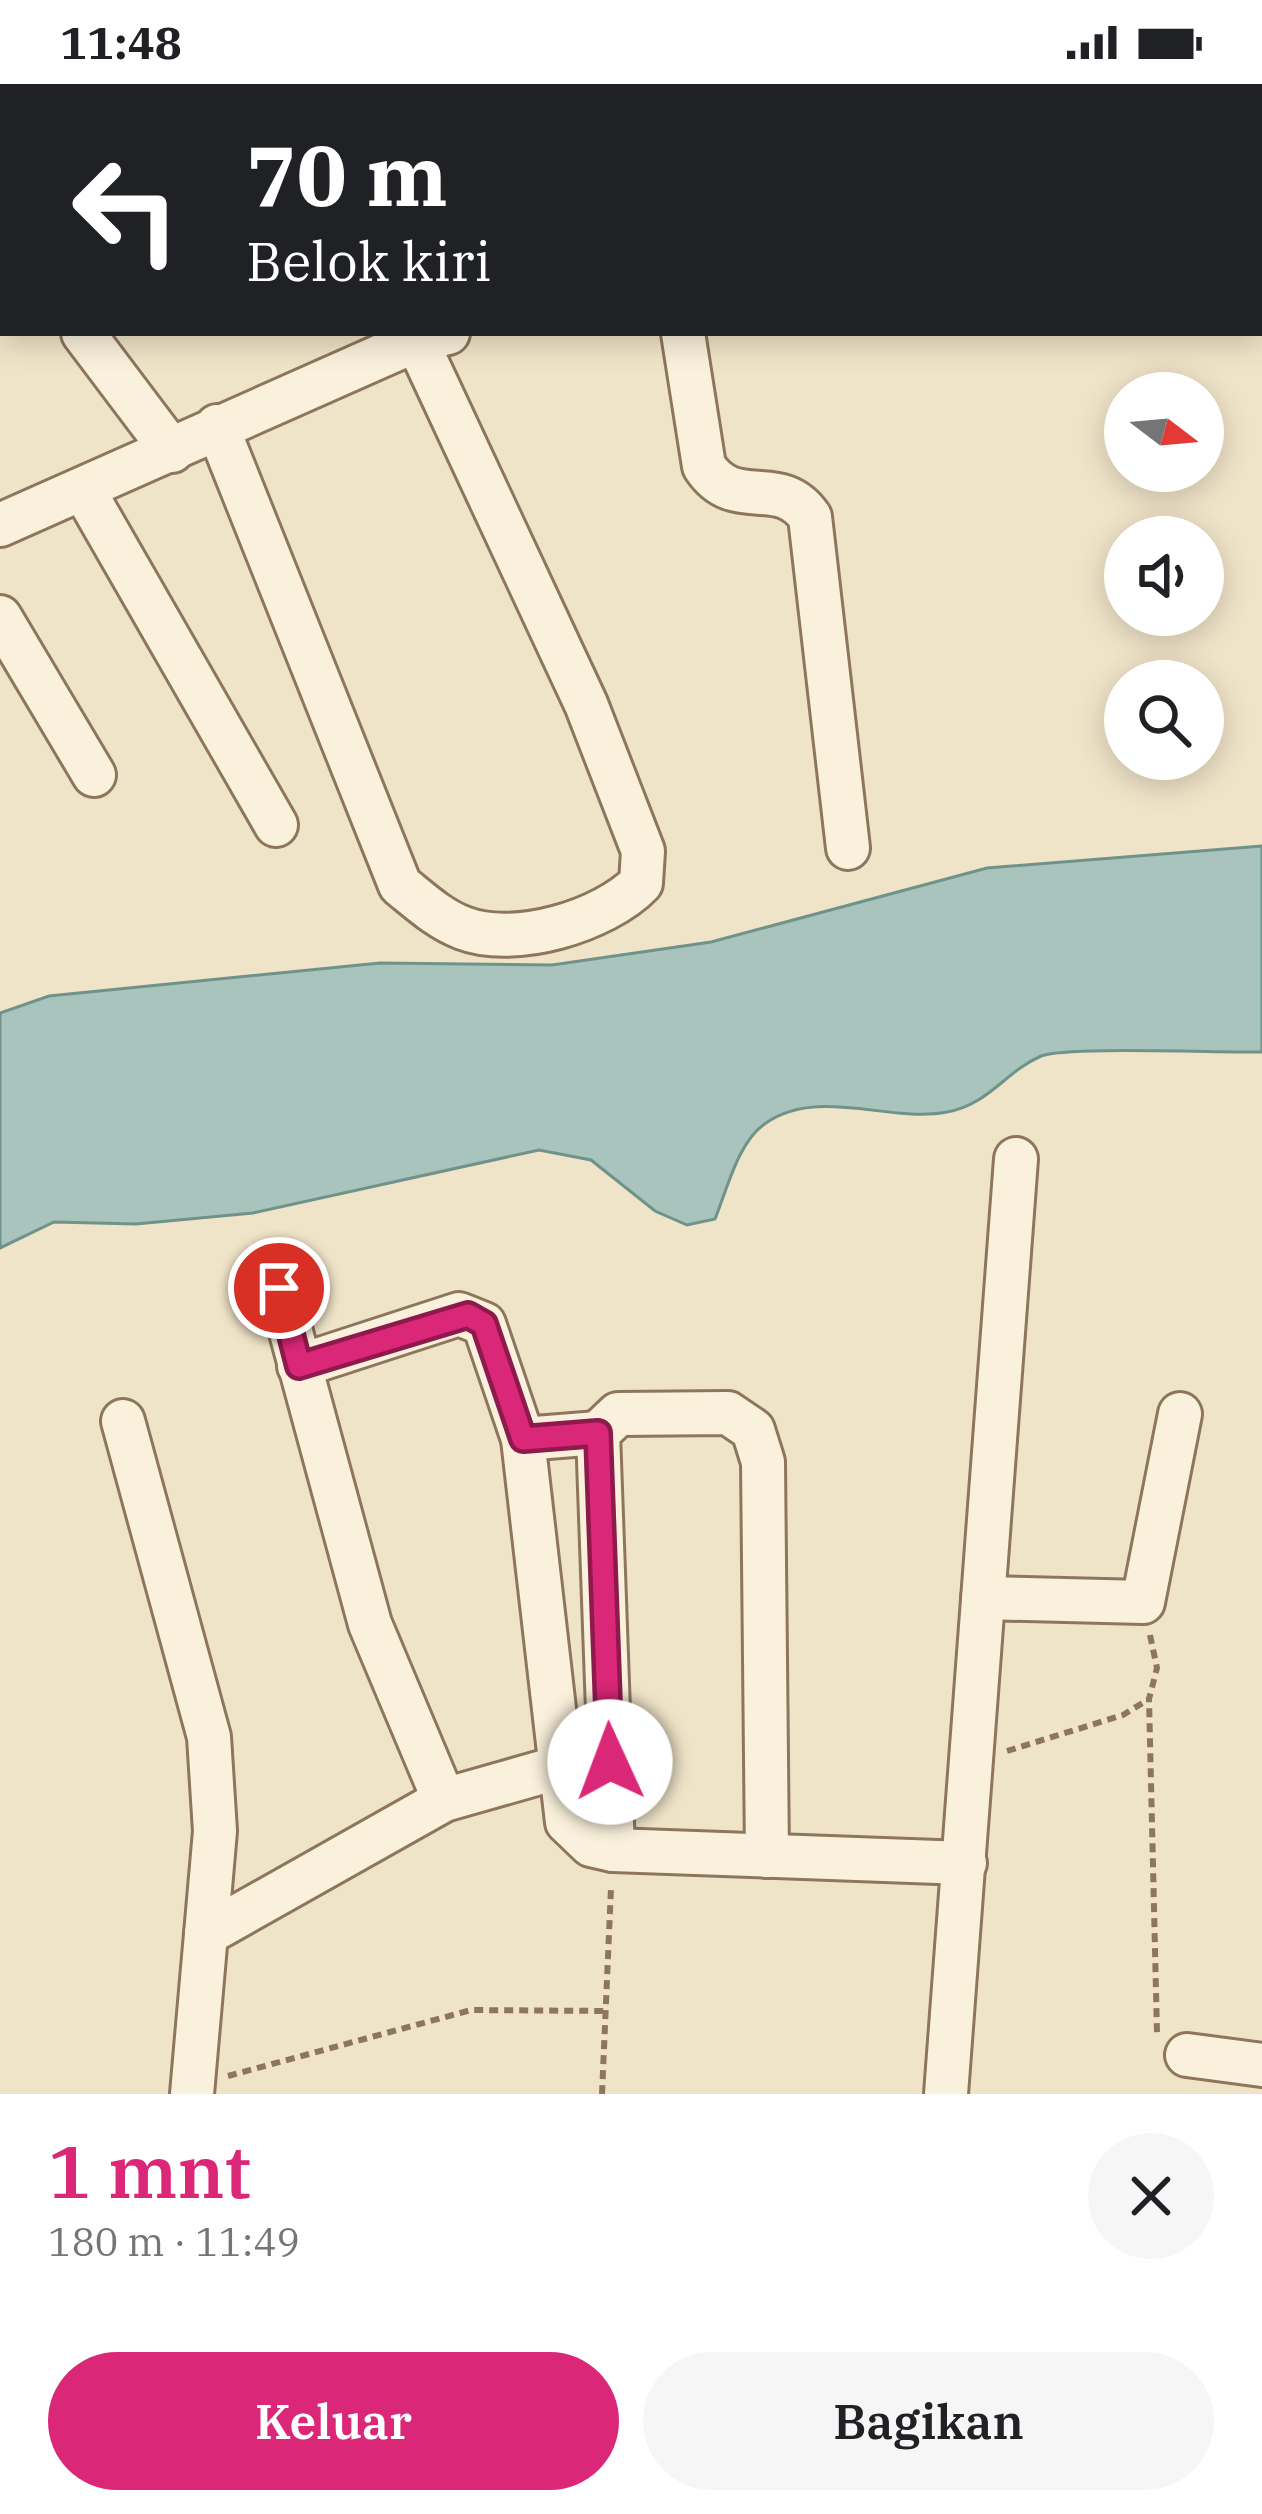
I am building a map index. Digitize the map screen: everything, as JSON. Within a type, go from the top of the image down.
[{"type":"street","points":[[85,336],[172,451]]},
{"type":"street","points":[[0,525],[424,336]]},
{"type":"street","points":[[217,426],[400,885],[444,920],[490,935],[555,926],[622,903],[641,883],[643,850],[586,704],[426,336]]},
{"type":"street","points":[[683,336],[704,466],[715,484],[731,492],[784,494],[799,501],[809,517],[848,848]]},
{"type":"street","points":[[83,489],[275,825]]},
{"type":"street","points":[[0,617],[94,775]]},
{"type":"street","points":[[946,2094],[1016,1159]]},
{"type":"street","points":[[279,1288],[375,1639],[444,1800]]},
{"type":"street","points":[[299,1366],[468,1315],[484,1324],[523,1439],[567,1822],[591,1845],[613,1850],[965,1863]]},
{"type":"street","points":[[523,1439],[598,1433],[618,1414],[728,1413],[753,1430],[765,1493],[766,1856]]},
{"type":"street","points":[[983,1598],[1143,1602],[1180,1414]]},
{"type":"street","points":[[123,1420],[209,1737],[214,1831],[192,2090]]},
{"type":"street","points":[[598,1433],[613,1850]]},
{"type":"street","points":[[206,1934],[444,1800],[560,1767]]},
{"type":"street","points":[[1187,2055],[1262,2065]]},
{"type":"path","points":[[1143,1602],[1156,1668],[1149,1699],[1154,2028],[1172,2050],[1187,2055]]},
{"type":"path","points":[[972,1762],[1123,1715],[1149,1699]]},
{"type":"path","points":[[602,2094],[613,1850]]},
{"type":"path","points":[[192,2090],[471,2010],[606,2011]]},
{"type":"water","points":[[1262,846],[1262,1052],[1056,1053],[1028,1063],[974,1103],[947,1112],[831,1107],[786,1113],[766,1123],[748,1142],[715,1219],[687,1225],[655,1211],[591,1160],[539,1150],[253,1213],[136,1224],[54,1222],[0,1248],[0,1013],[49,996],[380,963],[552,965],[711,942],[987,868]]},
{"type":"route","points":[[279,1288],[299,1366],[468,1315],[484,1324],[523,1439],[598,1433],[610,1762]]}]
